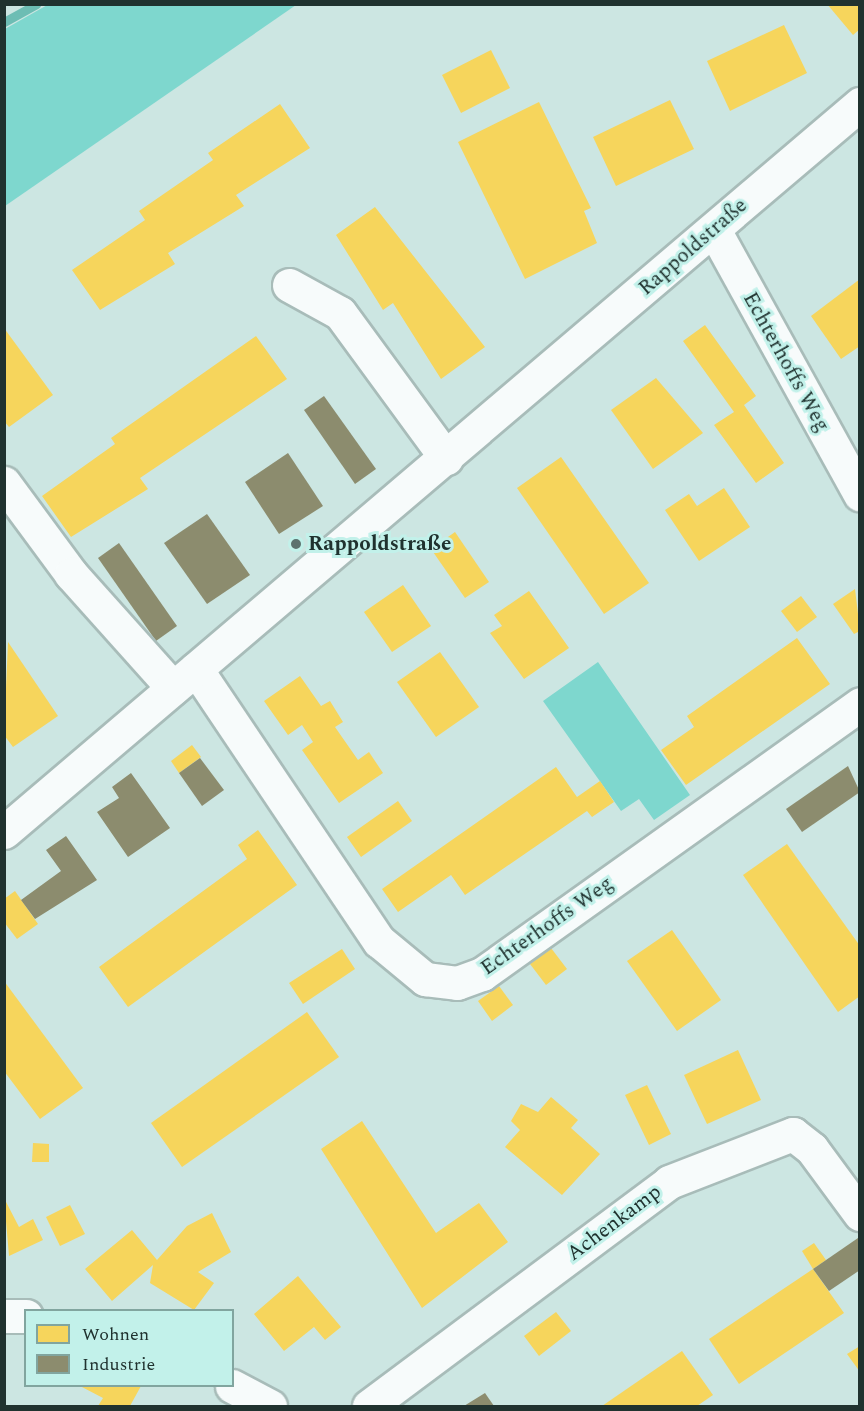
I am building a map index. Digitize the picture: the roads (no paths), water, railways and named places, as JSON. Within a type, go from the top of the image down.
[{"type":"street","name":"Rappoldstraße","points":[[4,832],[860,104]]},
{"type":"street","name":"Echterhoffs Weg","points":[[714,230],[860,494]]},
{"type":"street","points":[[289,285],[340,313],[446,458]]},
{"type":"street","name":"Echterhoffs Weg","points":[[4,483],[71,574],[184,679],[379,941],[425,979],[457,983],[482,974],[860,704]]},
{"type":"street","name":"Achenkamp","points":[[369,1407],[669,1182],[793,1134],[812,1149],[860,1214]]},
{"type":"street","points":[[4,1316],[24,1316]]},
{"type":"street","points":[[234,1387],[270,1407]]},
{"type":"waterway","points":[[4,22],[36,4]]},
{"type":"place","name":"Rappoldstraße","points":[[296,544]]}]
